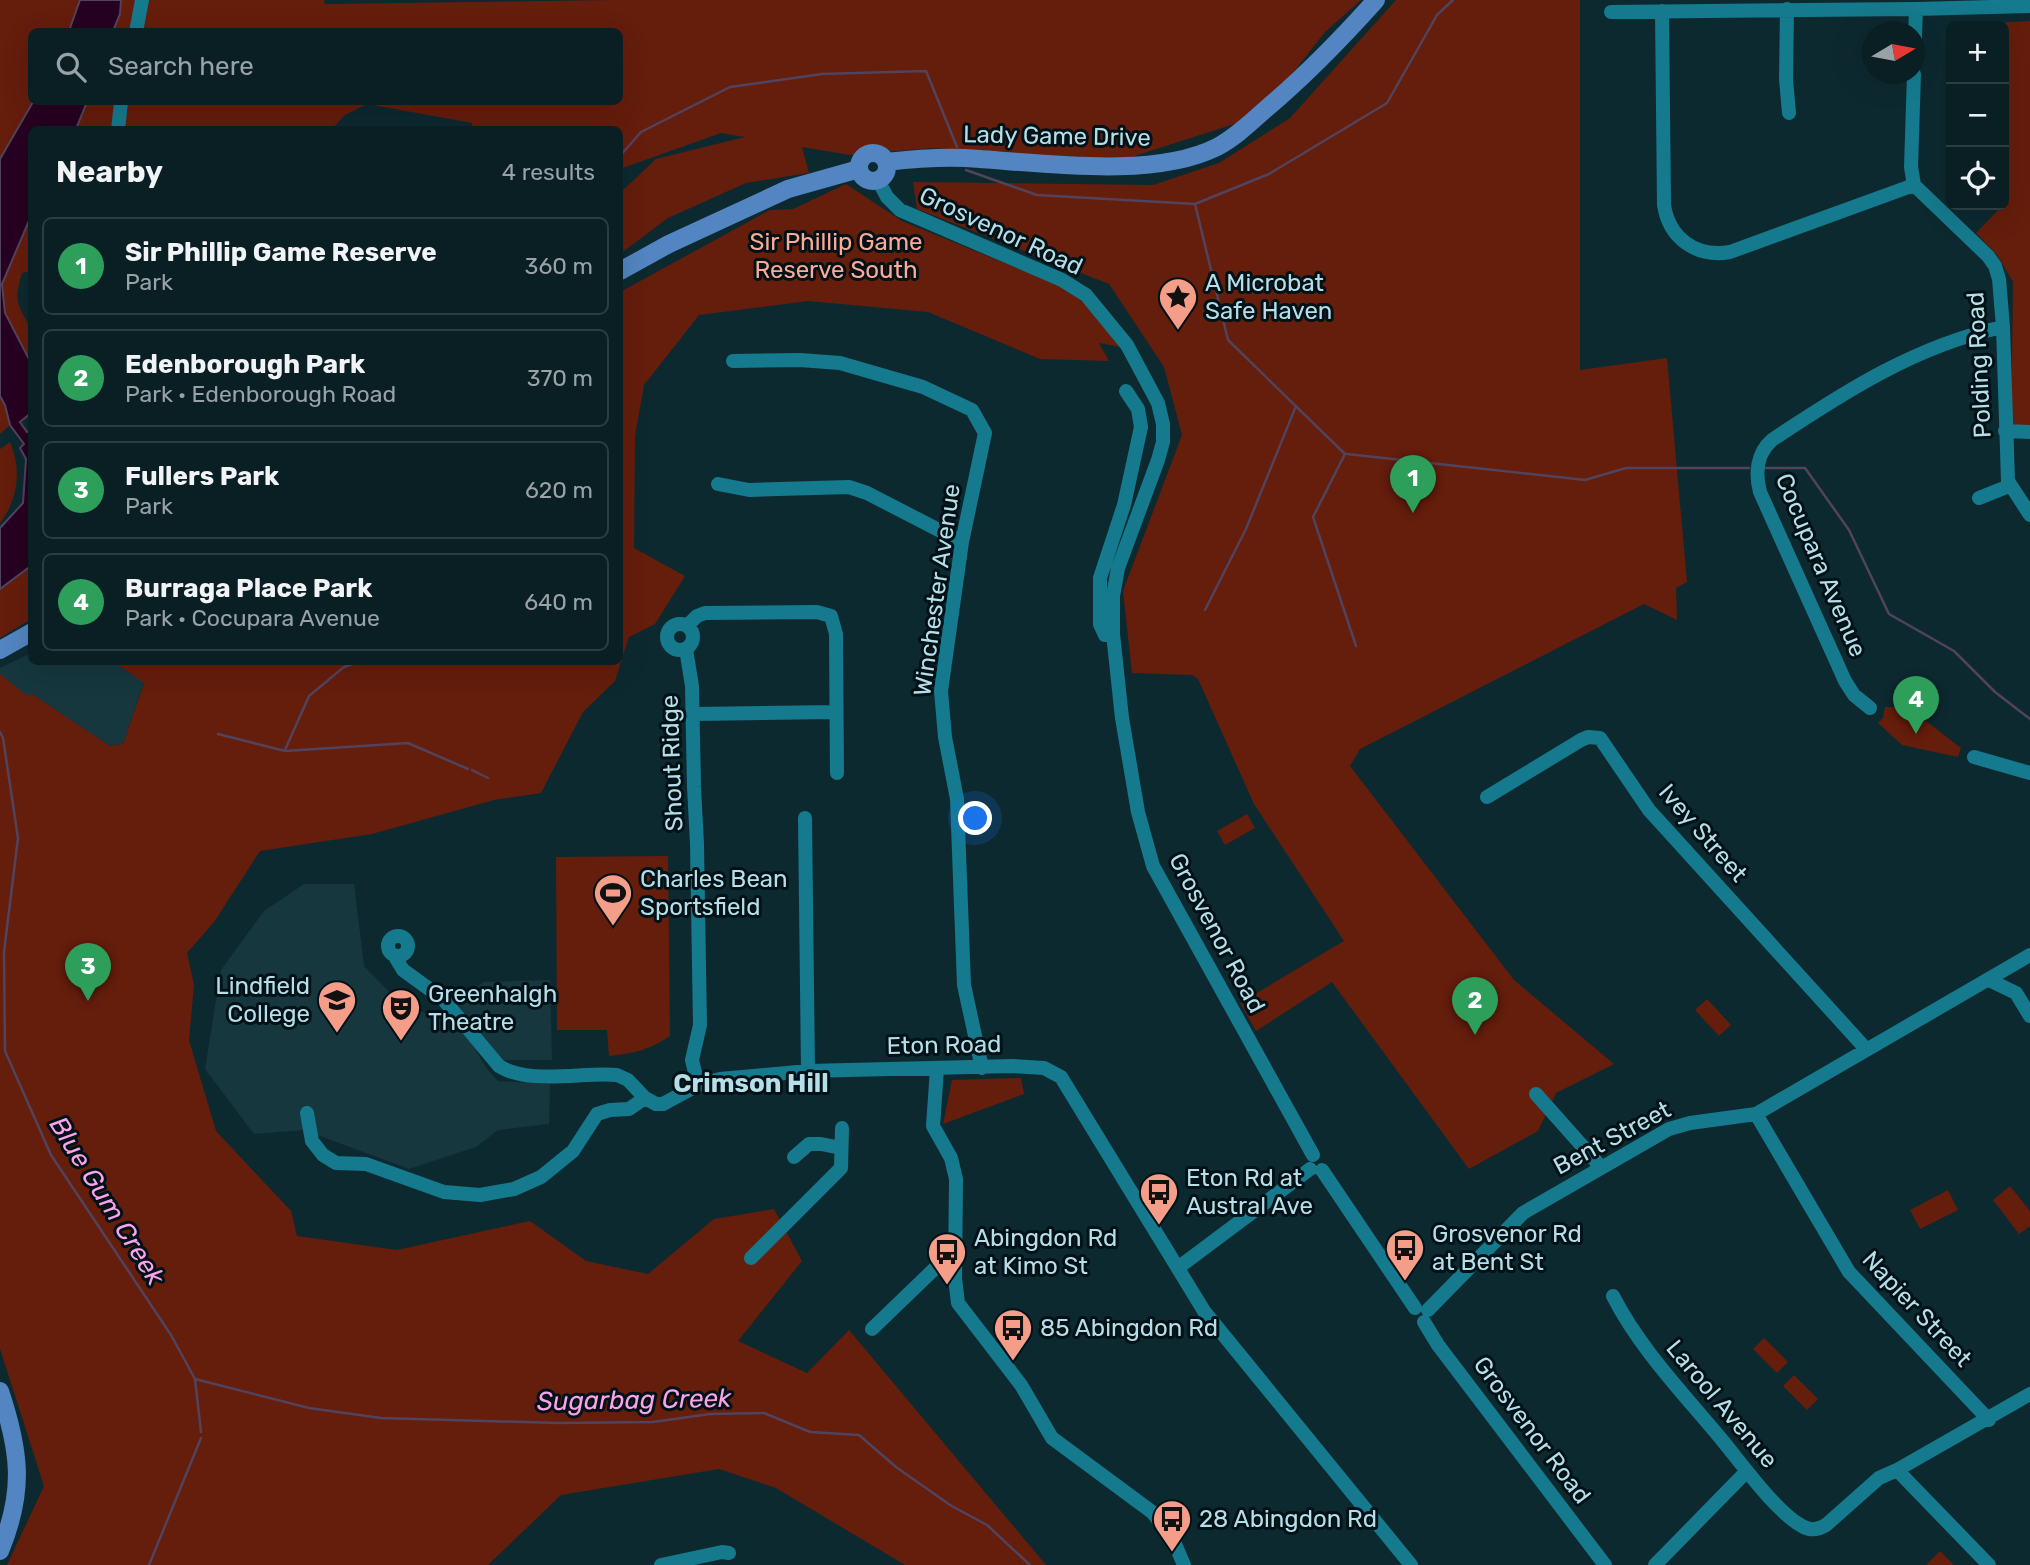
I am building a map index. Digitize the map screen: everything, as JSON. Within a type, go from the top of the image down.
[{"type":"main road","name":"Lady Game Drive","points":[[886,162],[922,158],[964,158],[1082,166],[1173,162],[1216,147],[1242,130],[1292,86],[1376,0]]},
{"type":"main road","points":[[867,154],[880,155],[886,162],[886,171],[878,180],[866,179],[859,169],[861,160],[867,154]]},
{"type":"main road","points":[[623,269],[669,244],[788,190],[859,169]]},
{"type":"main road","points":[[0,650],[28,634]]},
{"type":"main road","points":[[0,1391],[15,1439],[18,1482],[15,1510],[0,1551]]},
{"type":"street","points":[[136,28],[142,0]]},
{"type":"street","points":[[1611,12],[2030,6]]},
{"type":"street","points":[[1787,9],[1786,79],[1789,113]]},
{"type":"street","points":[[1916,9],[1916,21]]},
{"type":"street","points":[[1662,11],[1664,205],[1672,230],[1689,246],[1704,252],[1730,252],[1914,186],[1911,167],[1914,84]]},
{"type":"street","points":[[118,126],[121,105]]},
{"type":"street","name":"Grosvenor Road","points":[[878,180],[887,197],[900,210],[1062,280],[1086,295],[1113,326],[1139,366],[1158,403],[1163,424],[1163,442],[1115,582],[1113,634],[1122,718],[1138,812],[1153,866],[1315,1165],[1422,1313],[1438,1345],[1605,1565]]},
{"type":"street","name":"Polding Road","points":[[1914,186],[1996,266],[2003,327],[2005,431],[2010,486],[2030,515]]},
{"type":"street","name":"Cocupara Avenue","points":[[1870,708],[1854,695],[1845,681],[1760,492],[1757,476],[1760,456],[1772,440],[1882,371],[1956,341],[2003,327]]},
{"type":"street","name":"Winchester Avenue","points":[[733,361],[800,360],[840,363],[923,387],[972,410],[985,433],[961,542],[941,691],[945,737],[957,799],[964,985],[982,1068]]},
{"type":"street","name":"Grosvenor Road","points":[[1113,634],[1105,635],[1100,624],[1098,597],[1100,578],[1124,505],[1139,442],[1141,418],[1126,391]]},
{"type":"street","points":[[2005,431],[2030,432]]},
{"type":"street","points":[[718,484],[749,490],[849,487],[867,493],[961,542]]},
{"type":"street","points":[[1979,498],[2010,486]]},
{"type":"street","points":[[687,626],[693,637],[691,645],[679,650],[671,647],[667,635],[674,625],[687,626],[697,616],[705,613],[827,613],[834,621],[835,628],[838,774]]},
{"type":"street","name":"Shout Ridge","points":[[686,649],[691,673],[693,714],[700,1025],[692,1060],[698,1085]]},
{"type":"street","points":[[693,714],[836,712]]},
{"type":"street","name":"Ivey Street","points":[[1487,797],[1581,740],[1588,737],[1600,738],[1649,810],[1866,1049]]},
{"type":"street","points":[[1974,757],[2030,773]]},
{"type":"street","points":[[805,818],[808,1071]]},
{"type":"street","points":[[394,955],[403,970],[443,999],[499,1066],[506,1070],[530,1075],[617,1075],[628,1080],[645,1098]]},
{"type":"street","name":"Bent Street","points":[[1422,1313],[1523,1213],[1601,1167],[1670,1129],[1690,1123],[1756,1114],[2030,955]]},
{"type":"street","points":[[1989,980],[2016,993],[2030,1016]]},
{"type":"street","name":"Eton Road","points":[[307,1114],[312,1141],[323,1155],[336,1163],[366,1164],[444,1192],[480,1195],[514,1189],[541,1177],[573,1152],[597,1114],[629,1109],[645,1098],[656,1104],[663,1104],[698,1085],[736,1076],[808,1071],[1044,1068],[1061,1076],[1204,1311],[1411,1565]]},
{"type":"street","points":[[936,1069],[933,1126],[955,1167],[955,1291],[958,1303],[1021,1385],[1052,1438],[1152,1512],[1172,1536],[1184,1565]]},
{"type":"street","points":[[1536,1094],[1601,1167]]},
{"type":"street","name":"Napier Street","points":[[1756,1114],[1849,1272],[1989,1420]]},
{"type":"street","points":[[751,1258],[841,1168],[842,1128]]},
{"type":"street","points":[[794,1157],[809,1144],[841,1148]]},
{"type":"street","points":[[1179,1267],[1315,1165]]},
{"type":"street","points":[[872,1329],[955,1249]]},
{"type":"street","name":"Larool Avenue","points":[[1613,1296],[1628,1325],[1747,1471],[1791,1519],[1809,1529],[1820,1529],[1879,1478],[1898,1470]]},
{"type":"street","points":[[1989,1565],[1898,1470],[2030,1394]]},
{"type":"street","points":[[1655,1565],[1747,1471]]},
{"type":"street","points":[[661,1565],[722,1552],[729,1553]]},
{"type":"shaded area","points":[[80,0],[121,0],[120,14],[114,28],[70,28]]},
{"type":"shaded area","points":[[31,105],[86,105],[77,126],[28,126],[28,223],[2,284],[5,313],[28,357],[28,415],[20,422],[28,431],[28,568],[0,589],[0,528],[23,503],[26,459],[20,448],[24,444],[10,425],[0,396],[0,159]]},
{"type":"shaded area","points":[[28,654],[28,665],[118,665],[144,682],[123,744],[100,747],[58,723],[0,674],[0,668]]},
{"type":"shaded area","name":"Lindfield College","points":[[304,884],[354,884],[364,966],[400,1003],[453,1024],[472,1044],[487,1069],[498,1081],[550,1084],[549,1124],[498,1130],[476,1147],[409,1169],[304,1130],[254,1134],[205,1069],[221,970],[264,911]]},
{"type":"shaded area","points":[[550,980],[552,1060],[503,1060],[457,1005],[483,982]]},
{"type":"green space","points":[[0,0],[80,0],[70,28],[28,28],[28,105],[31,105],[0,159]]},
{"type":"green space","points":[[121,0],[324,0],[325,4],[615,0],[1361,0],[1325,32],[1259,116],[1113,163],[932,148],[850,155],[802,147],[809,173],[746,183],[668,218],[623,252],[623,190],[656,159],[745,137],[721,133],[623,168],[623,126],[472,126],[472,123],[373,105],[623,105],[623,28],[114,28],[120,14]]},
{"type":"green space","points":[[1396,0],[1580,0],[1580,370],[1667,358],[1687,582],[1676,588],[1677,620],[1644,604],[1360,749],[1350,766],[1514,980],[1614,1064],[1556,1093],[1538,1131],[1469,1169],[1332,982],[1256,1031],[1240,1003],[1344,941],[1254,804],[1198,679],[1192,675],[1132,673],[1123,591],[1182,435],[1164,367],[1109,284],[917,209],[913,182],[1153,185],[1219,163],[1290,118]]},
{"type":"green space","points":[[2030,21],[2030,427],[2011,427],[2013,282],[1997,255],[1976,233],[1998,210],[2009,210],[2009,22]]},
{"type":"green space","points":[[86,105],[365,105],[345,115],[335,126],[78,126]]},
{"type":"green space","name":"Sir Phillip Game Reserve South","points":[[846,184],[902,221],[1073,291],[1125,348],[1099,343],[1109,361],[1040,359],[928,312],[808,301],[699,315],[644,385],[635,436],[634,548],[685,576],[655,624],[629,637],[623,656],[623,290],[770,210],[793,209]]},
{"type":"green space","points":[[28,223],[28,272],[22,273],[17,297],[28,324],[28,357],[5,313],[2,284]]},
{"type":"green space","points":[[0,396],[10,425],[0,434]]},
{"type":"green space","points":[[10,442],[16,463],[16,484],[11,504],[0,523],[0,449]]},
{"type":"green space","points":[[28,567],[28,621],[0,638],[0,589]]},
{"type":"green space","points":[[118,665],[620,665],[615,681],[583,712],[541,793],[494,800],[372,834],[260,851],[214,922],[187,953],[194,985],[189,1040],[216,1131],[291,1211],[297,1236],[397,1250],[530,1221],[586,1261],[648,1274],[714,1219],[774,1209],[802,1261],[738,1341],[807,1373],[849,1330],[1046,1565],[905,1565],[776,1488],[719,1469],[561,1495],[488,1565],[7,1565],[44,1486],[0,1349],[0,674],[27,696],[32,694],[110,746],[123,744],[144,683]]},
{"type":"green space","points":[[1885,707],[1908,707],[1961,748],[1958,757],[1902,745],[1878,723],[1883,718]]},
{"type":"green space","points":[[1247,814],[1255,828],[1225,845],[1217,831]]},
{"type":"green space","name":"Charles Bean Sportsfield","points":[[668,856],[670,1036],[641,1050],[609,1056],[607,1030],[557,1030],[556,857]]},
{"type":"green space","points":[[1707,999],[1731,1025],[1719,1036],[1695,1010]]},
{"type":"green space","points":[[1021,1078],[1024,1094],[943,1124],[952,1080]]},
{"type":"green space","points":[[2010,1186],[2030,1211],[2030,1226],[2019,1234],[1993,1200]]},
{"type":"green space","points":[[1948,1190],[1958,1210],[1920,1229],[1910,1210]]},
{"type":"green space","points":[[1764,1338],[1788,1362],[1777,1373],[1753,1349]]},
{"type":"green space","points":[[1794,1375],[1818,1399],[1807,1410],[1783,1386]]},
{"type":"green space","points":[[1940,1551],[1954,1565],[1926,1565]]},
{"type":"waterway","points":[[966,170],[1037,195],[1195,204],[1269,174],[1387,103],[1437,15],[1453,0]]},
{"type":"waterway","points":[[623,153],[641,132],[730,87],[822,74],[926,71],[957,147]]},
{"type":"waterway","points":[[1195,204],[1228,340],[1345,454],[1313,517],[1356,646]]},
{"type":"waterway","points":[[1205,610],[1246,529],[1296,406]]},
{"type":"waterway","points":[[1347,454],[1585,480],[1626,468],[1749,468]]},
{"type":"waterway","points":[[1766,468],[1805,468],[1849,530],[1889,614],[1954,651],[1995,692],[2030,719]]},
{"type":"waterway","points":[[285,750],[309,696],[350,665]]},
{"type":"waterway","name":"Blue Gum Creek","points":[[0,732],[18,838],[4,952],[5,1051],[51,1155],[171,1335],[195,1379],[201,1432]]},
{"type":"waterway","points":[[218,734],[285,751],[408,743],[468,769]]},
{"type":"waterway","points":[[472,770],[488,778]]},
{"type":"waterway","name":"Sugarbag Creek","points":[[195,1379],[309,1408],[381,1418],[558,1423],[653,1422],[710,1414],[764,1413],[810,1432],[859,1435],[896,1467],[950,1505],[987,1525],[1030,1565]]},
{"type":"waterway","name":"Blue Gum Creek","points":[[149,1565],[201,1438]]},
{"type":"place","name":"A Microbat Safe Haven","points":[[1178,331]]},
{"type":"place","name":"Sir Phillip Game Reserve","points":[[1413,513]]},
{"type":"place","name":"Burraga Place Park","points":[[1916,734]]},
{"type":"place","name":"Charles Bean Sportsfield","points":[[613,927]]},
{"type":"place","name":"Fullers Park","points":[[88,1001]]},
{"type":"place","name":"Lindfield College","points":[[337,1034]]},
{"type":"place","name":"Edenborough Park","points":[[1475,1035]]},
{"type":"place","name":"Greenhalgh Theatre","points":[[401,1042]]},
{"type":"place","name":"Eton Rd at Austral Ave","points":[[1159,1226]]},
{"type":"place","name":"Grosvenor Rd at Bent St","points":[[1405,1282]]},
{"type":"place","name":"Abingdon Rd at Kimo St","points":[[947,1286]]},
{"type":"place","name":"85 Abingdon Rd","points":[[1013,1362]]},
{"type":"place","name":"28 Abingdon Rd","points":[[1172,1553]]},
{"type":"district","name":"Crimson Hill","points":[[751,1083]]}]
